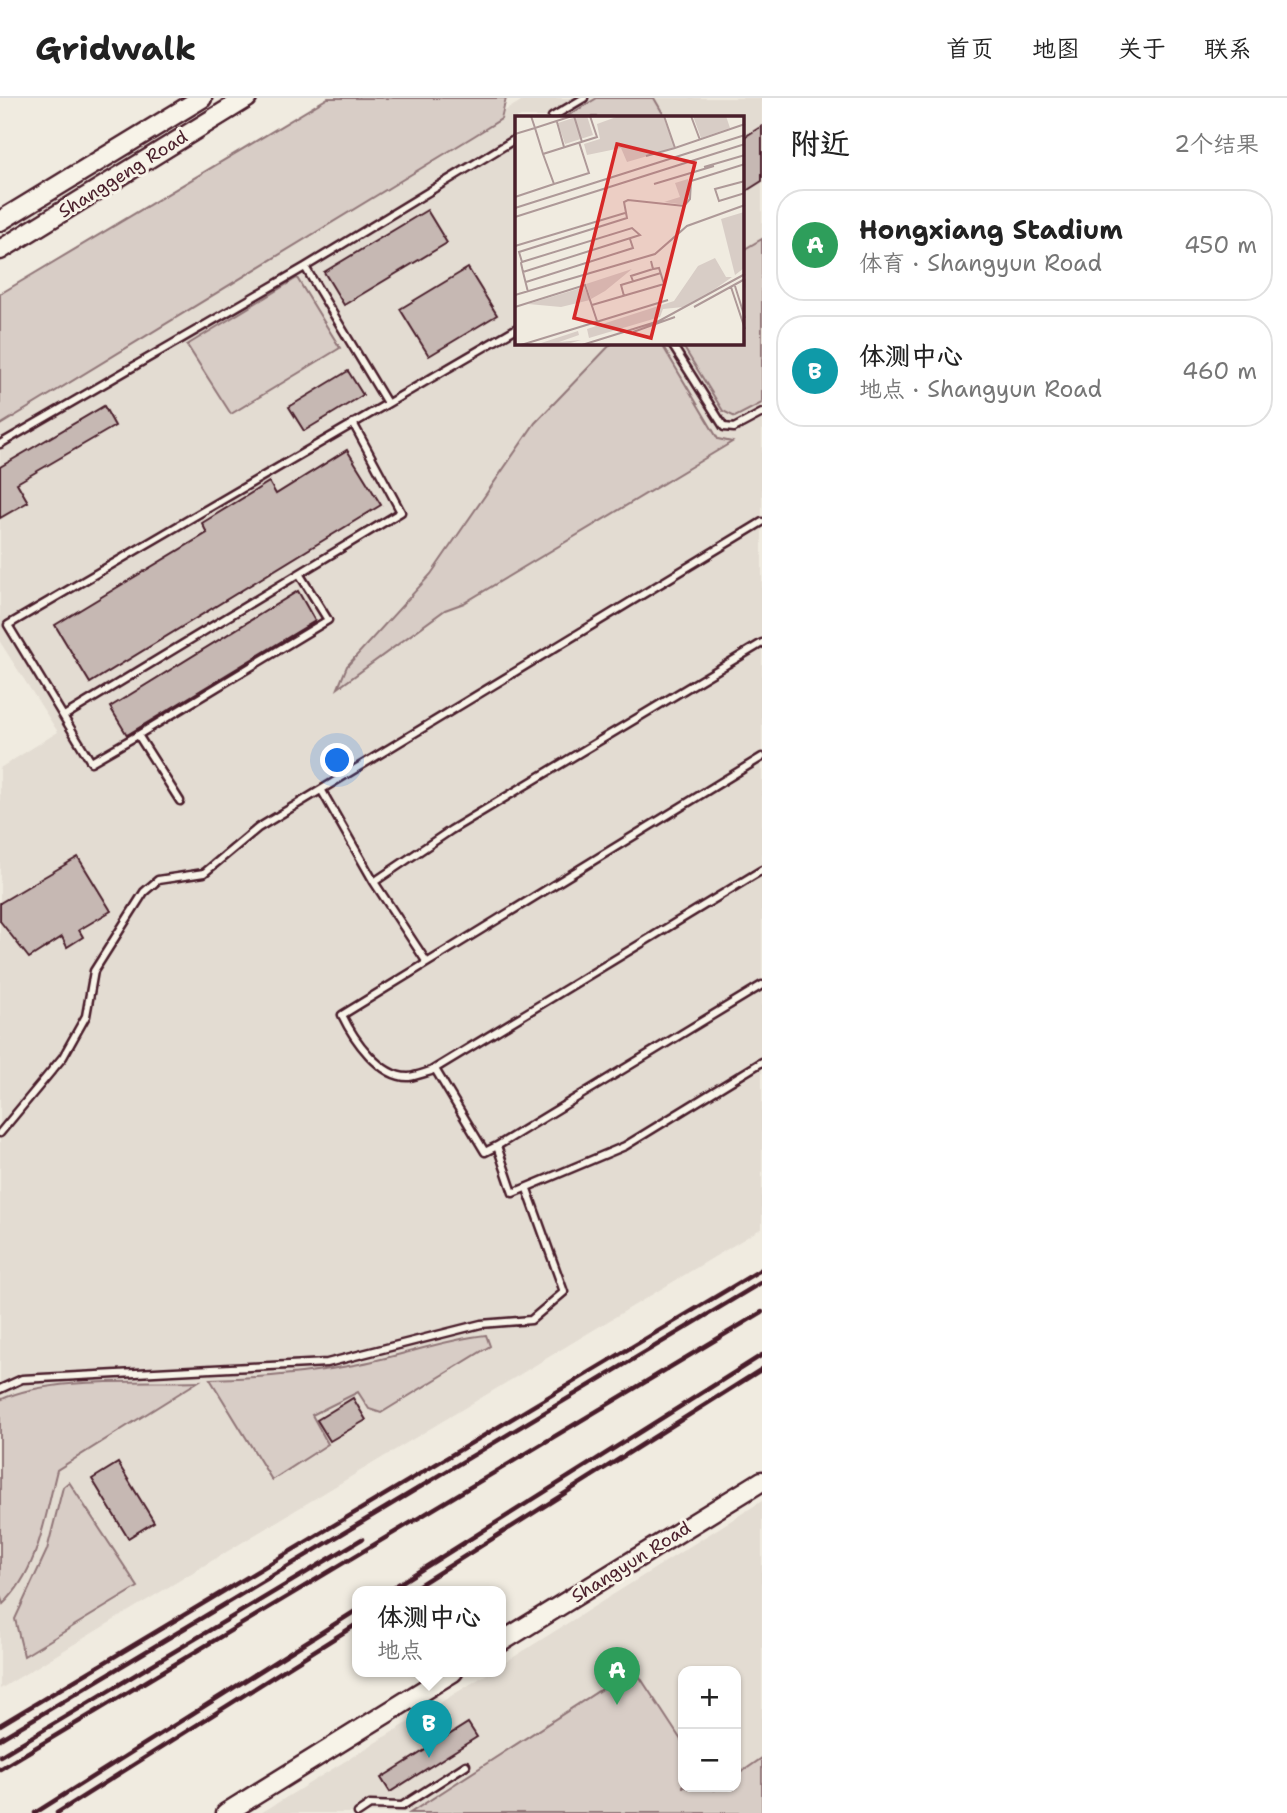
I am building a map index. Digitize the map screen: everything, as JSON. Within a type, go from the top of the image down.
[{"type":"street","name":"Shanggeng Road","points":[[0,221],[202,98]]},
{"type":"street","name":"Shanggeng Road","points":[[0,250],[247,98]]},
{"type":"street","name":"Shangyun Road","points":[[506,1640],[762,1481]]},
{"type":"street","points":[[226,1813],[445,1677]]},
{"type":"lane","points":[[554,116],[584,98]]},
{"type":"lane","points":[[0,444],[305,267],[515,139]]},
{"type":"lane","points":[[305,267],[387,403]]},
{"type":"lane","points":[[300,575],[328,620],[91,762],[8,625],[515,329]]},
{"type":"lane","points":[[672,345],[724,427],[734,428],[762,413]]},
{"type":"lane","points":[[64,716],[401,512],[353,423]]},
{"type":"lane","points":[[0,1133],[63,1057],[86,1016],[94,971],[144,892],[158,880],[204,873],[258,828],[762,522]]},
{"type":"lane","points":[[374,881],[451,830],[762,643]]},
{"type":"lane","points":[[138,735],[180,802]]},
{"type":"lane","points":[[762,757],[342,1015],[361,1045],[390,1071],[408,1077],[435,1069],[762,870]]},
{"type":"lane","points":[[322,791],[374,881],[426,961]]},
{"type":"lane","points":[[435,1069],[485,1153],[762,985]]},
{"type":"lane","points":[[497,1146],[513,1193],[527,1189],[625,1146],[762,1062]]},
{"type":"lane","points":[[0,1389],[22,1379],[327,1363],[481,1324],[531,1320],[564,1292],[527,1189]]},
{"type":"lane","points":[[358,1813],[370,1805],[402,1806],[466,1765]]},
{"type":"shaded area","points":[[328,98],[506,98],[501,119],[0,425],[0,294]]},
{"type":"shaded area","points":[[526,98],[762,98],[762,1228],[0,1689],[0,768],[58,732],[0,642],[0,417]]},
{"type":"shaded area","points":[[597,98],[654,98],[664,116],[568,116]]},
{"type":"shaded area","points":[[762,239],[762,403],[735,417],[723,411],[682,345],[744,345],[744,249]]},
{"type":"shaded area","points":[[297,278],[340,348],[231,414],[187,345]]},
{"type":"shaded area","points":[[610,345],[662,345],[718,439],[732,442],[464,603],[445,610],[338,688],[347,666],[431,574],[535,423]]},
{"type":"shaded area","points":[[486,1335],[490,1346],[381,1413],[369,1409],[358,1392],[312,1415],[328,1444],[272,1480],[210,1379],[282,1375],[336,1368]]},
{"type":"shaded area","points":[[199,1381],[57,1470],[33,1559],[15,1590],[3,1604],[0,1595],[0,1400],[21,1392],[70,1384]]},
{"type":"shaded area","points":[[69,1482],[138,1587],[24,1656],[15,1619],[47,1550],[63,1487]]},
{"type":"shaded area","points":[[762,1501],[762,1813],[261,1813],[482,1677],[506,1677],[506,1662]]},
{"type":"shaded area","points":[[634,1668],[678,1735],[678,1792],[741,1792],[741,1773],[762,1758],[762,1813],[410,1813]]},
{"type":"building","points":[[762,126],[762,181],[744,192],[744,137]]},
{"type":"building","points":[[427,210],[447,243],[344,305],[324,272]]},
{"type":"building","points":[[468,268],[497,315],[429,356],[400,309]]},
{"type":"building","points":[[348,371],[363,395],[304,431],[289,407]]},
{"type":"building","points":[[104,406],[115,426],[17,483],[28,502],[0,518],[0,467]]},
{"type":"building","points":[[347,450],[381,505],[90,683],[55,625],[207,533],[202,523],[269,482],[276,494]]},
{"type":"building","points":[[298,591],[315,621],[127,735],[110,707]]},
{"type":"building","points":[[78,857],[111,911],[79,930],[83,937],[67,947],[62,937],[29,958],[0,921],[0,903]]},
{"type":"building","points":[[353,1398],[366,1420],[330,1441],[317,1420]]},
{"type":"building","points":[[118,1463],[154,1522],[128,1538],[92,1479]]},
{"type":"building","points":[[468,1723],[477,1737],[390,1792],[381,1778]]},
{"type":"railway","points":[[0,1725],[762,1269]]},
{"type":"railway","points":[[0,1739],[762,1282]]},
{"type":"railway","points":[[0,1769],[762,1312]]},
{"type":"railway","points":[[396,1586],[762,1355]]},
{"type":"railway","points":[[418,1586],[762,1369]]},
{"type":"railway","points":[[0,1756],[362,1539]]},
{"type":"railway","points":[[35,1813],[352,1613]]},
{"type":"railway","points":[[57,1813],[352,1627]]},
{"type":"place","name":"Hongxiang Stadium","points":[[617,1705]]},
{"type":"place","name":"体测中心","points":[[429,1758]]}]
